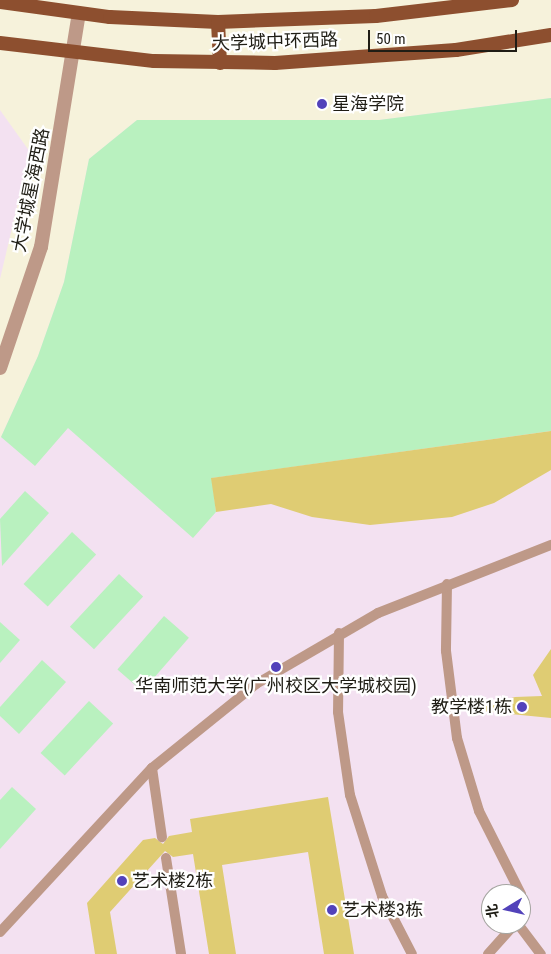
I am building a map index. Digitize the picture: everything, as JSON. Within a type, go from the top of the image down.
[{"type":"main road","name":"大学城中环西路","points":[[0,2],[79,13],[218,22],[376,16],[512,0]]},
{"type":"main road","points":[[218,22],[220,63]]},
{"type":"main road","name":"大学城中环西路","points":[[0,43],[74,54],[220,63],[379,56],[551,35]]},
{"type":"street","name":"大学城星海西路","points":[[0,368],[41,247],[74,54],[79,13]]},
{"type":"lane","points":[[0,932],[152,768],[225,705],[339,633],[446,584],[551,545]]},
{"type":"lane","points":[[446,584],[446,651],[457,738],[479,810],[516,884]]},
{"type":"lane","points":[[339,633],[338,712],[350,795],[382,896],[412,954]]},
{"type":"lane","points":[[152,768],[162,837]]},
{"type":"lane","points":[[166,858],[181,954]]},
{"type":"lane","points":[[488,954],[507,934]]},
{"type":"lane","points":[[525,934],[541,954]]},
{"type":"shaded area","name":"华南师范大学(广州校区大学城校园)","points":[[551,98],[551,954],[0,954],[0,439],[38,356],[64,282],[89,159],[137,120],[379,120]]},
{"type":"shaded area","points":[[0,110],[30,152],[0,279]]},
{"type":"green space","points":[[551,98],[551,431],[212,478],[216,512],[193,538],[68,428],[35,466],[1,437],[38,356],[64,282],[89,159],[137,120],[379,120]]},
{"type":"green space","points":[[25,491],[49,513],[2,566],[0,519]]},
{"type":"green space","points":[[72,532],[96,555],[48,606],[24,584]]},
{"type":"green space","points":[[119,574],[143,597],[94,649],[70,627]]},
{"type":"green space","points":[[164,616],[189,638],[142,691],[117,670]]},
{"type":"green space","points":[[0,622],[20,640],[0,663]]},
{"type":"green space","points":[[42,660],[66,682],[19,734],[0,716],[0,707]]},
{"type":"green space","points":[[89,701],[113,724],[65,775],[41,753]]},
{"type":"green space","points":[[12,787],[36,809],[0,849],[0,800]]},
{"type":"building","points":[[551,431],[551,470],[494,503],[452,517],[370,525],[312,517],[271,504],[216,512],[211,478]]},
{"type":"building","points":[[551,649],[551,718],[472,710],[515,697],[542,696],[533,675]]},
{"type":"building","name":"艺术楼3栋","points":[[328,797],[354,954],[324,954],[308,852],[222,865],[236,954],[209,954],[193,854],[173,857],[165,851],[110,912],[117,954],[95,954],[87,903],[143,840],[155,838],[163,844],[169,836],[192,832],[190,819]]},
{"type":"place","name":"星海学院","points":[[322,104]]},
{"type":"place","name":"华南师范大学(广州校区大学城校园)","points":[[276,667]]},
{"type":"place","name":"教学楼1栋","points":[[522,707]]},
{"type":"place","name":"艺术楼2栋","points":[[122,881]]},
{"type":"place","name":"艺术楼3栋","points":[[332,910]]}]
